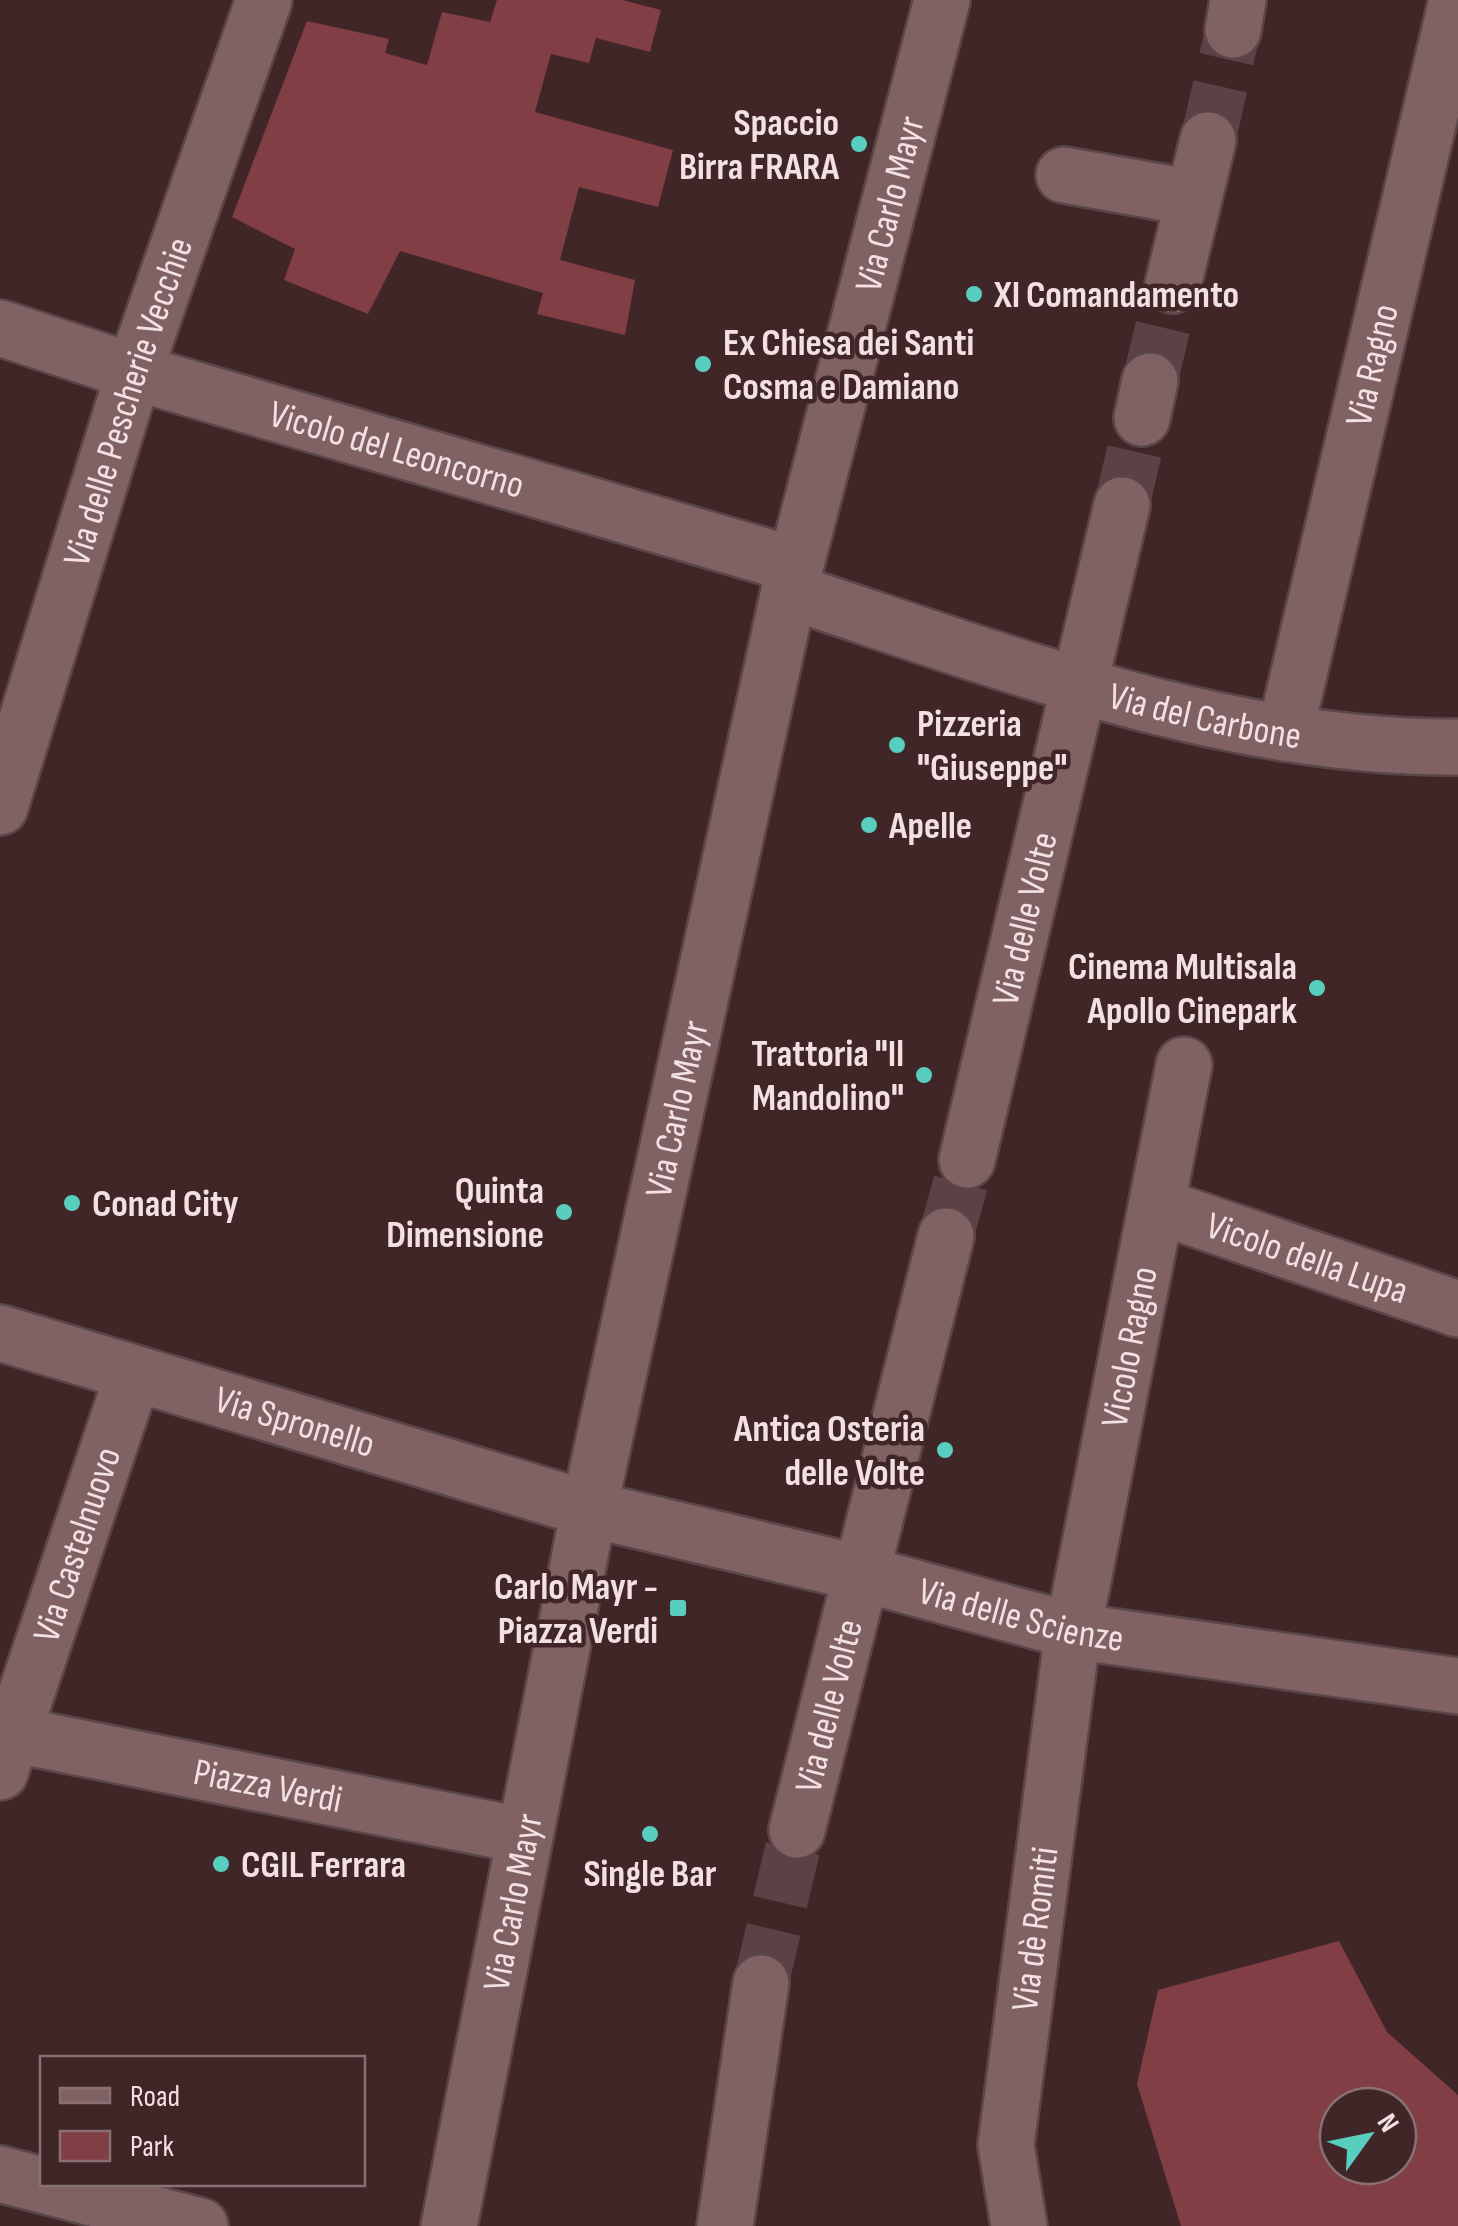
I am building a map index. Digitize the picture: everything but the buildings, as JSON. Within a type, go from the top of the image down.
[{"type":"street","name":"Via delle Pescherie Vecchie","points":[[0,807],[134,372],[264,0]]},
{"type":"street","name":"Via Carlo Mayr","points":[[449,2226],[589,1509],[792,578],[942,0]]},
{"type":"street","name":"Via Ragno","points":[[1285,733],[1451,63],[1457,0]]},
{"type":"street","points":[[1173,284],[1208,140]]},
{"type":"street","points":[[1064,176],[1194,198]]},
{"type":"street","name":"Vicolo del Leoncorno","points":[[0,328],[134,372],[649,522],[792,578]]},
{"type":"street","name":"Via delle Volte","points":[[967,1160],[1122,505]]},
{"type":"street","name":"Via del Carbone","points":[[792,578],[1078,685],[1285,733],[1397,748],[1458,747]]},
{"type":"street","name":"Vicolo Ragno","points":[[1074,1632],[1184,1065]]},
{"type":"street","name":"Vicolo della Lupa","points":[[1158,1206],[1458,1309]]},
{"type":"street","name":"Via delle Volte","points":[[797,1830],[946,1236]]},
{"type":"street","name":"Via Spronello","points":[[0,1333],[589,1509]]},
{"type":"street","name":"Via Castelnuovo","points":[[5,1753],[134,1375]]},
{"type":"street","name":"Via delle Scienze","points":[[589,1509],[864,1574],[1074,1632],[1458,1686]]},
{"type":"street","name":"Via dè Romiti","points":[[1018,2226],[1006,2144],[1074,1632]]},
{"type":"street","name":"Piazza Verdi","points":[[5,1753],[525,1836]]},
{"type":"street","points":[[725,2226],[762,1982]]},
{"type":"street","points":[[0,2174],[40,2184]]},
{"type":"street","points":[[46,2186],[200,2226]]},
{"type":"green space","points":[[497,0],[622,0],[661,10],[650,52],[596,38],[589,63],[551,54],[535,112],[673,150],[658,207],[579,187],[560,260],[635,280],[625,335],[537,314],[543,293],[400,251],[368,314],[284,280],[295,249],[232,217],[307,21],[389,39],[385,53],[427,65],[442,12],[490,22]]},
{"type":"green space","points":[[1339,1941],[1387,2032],[1458,2095],[1458,2226],[1181,2226],[1137,2084],[1158,1990]]},
{"type":"tunnel","points":[[1208,140],[1233,30]]},
{"type":"tunnel","points":[[1150,381],[1173,285]]},
{"type":"tunnel","points":[[1122,505],[1142,418]]},
{"type":"tunnel","points":[[946,1236],[967,1160]]},
{"type":"tunnel","points":[[761,1983],[797,1830]]},
{"type":"place","name":"Spaccio Birra FRARA","points":[[859,144]]},
{"type":"place","name":"XI Comandamento","points":[[974,294]]},
{"type":"place","name":"Ex Chiesa dei Santi Cosma e Damiano","points":[[703,364]]},
{"type":"place","name":"Pizzeria \"Giuseppe\"","points":[[897,745]]},
{"type":"place","name":"Apelle","points":[[869,825]]},
{"type":"place","name":"Cinema Multisala Apollo Cinepark","points":[[1317,988]]},
{"type":"place","name":"Trattoria \"Il Mandolino\"","points":[[924,1075]]},
{"type":"place","name":"Conad City","points":[[72,1203]]},
{"type":"place","name":"Quinta Dimensione","points":[[564,1212]]},
{"type":"place","name":"Antica Osteria delle Volte","points":[[945,1450]]},
{"type":"place","name":"Carlo Mayr - Piazza Verdi","points":[[678,1608]]},
{"type":"place","name":"Single Bar","points":[[650,1834]]},
{"type":"place","name":"CGIL Ferrara","points":[[221,1864]]}]
